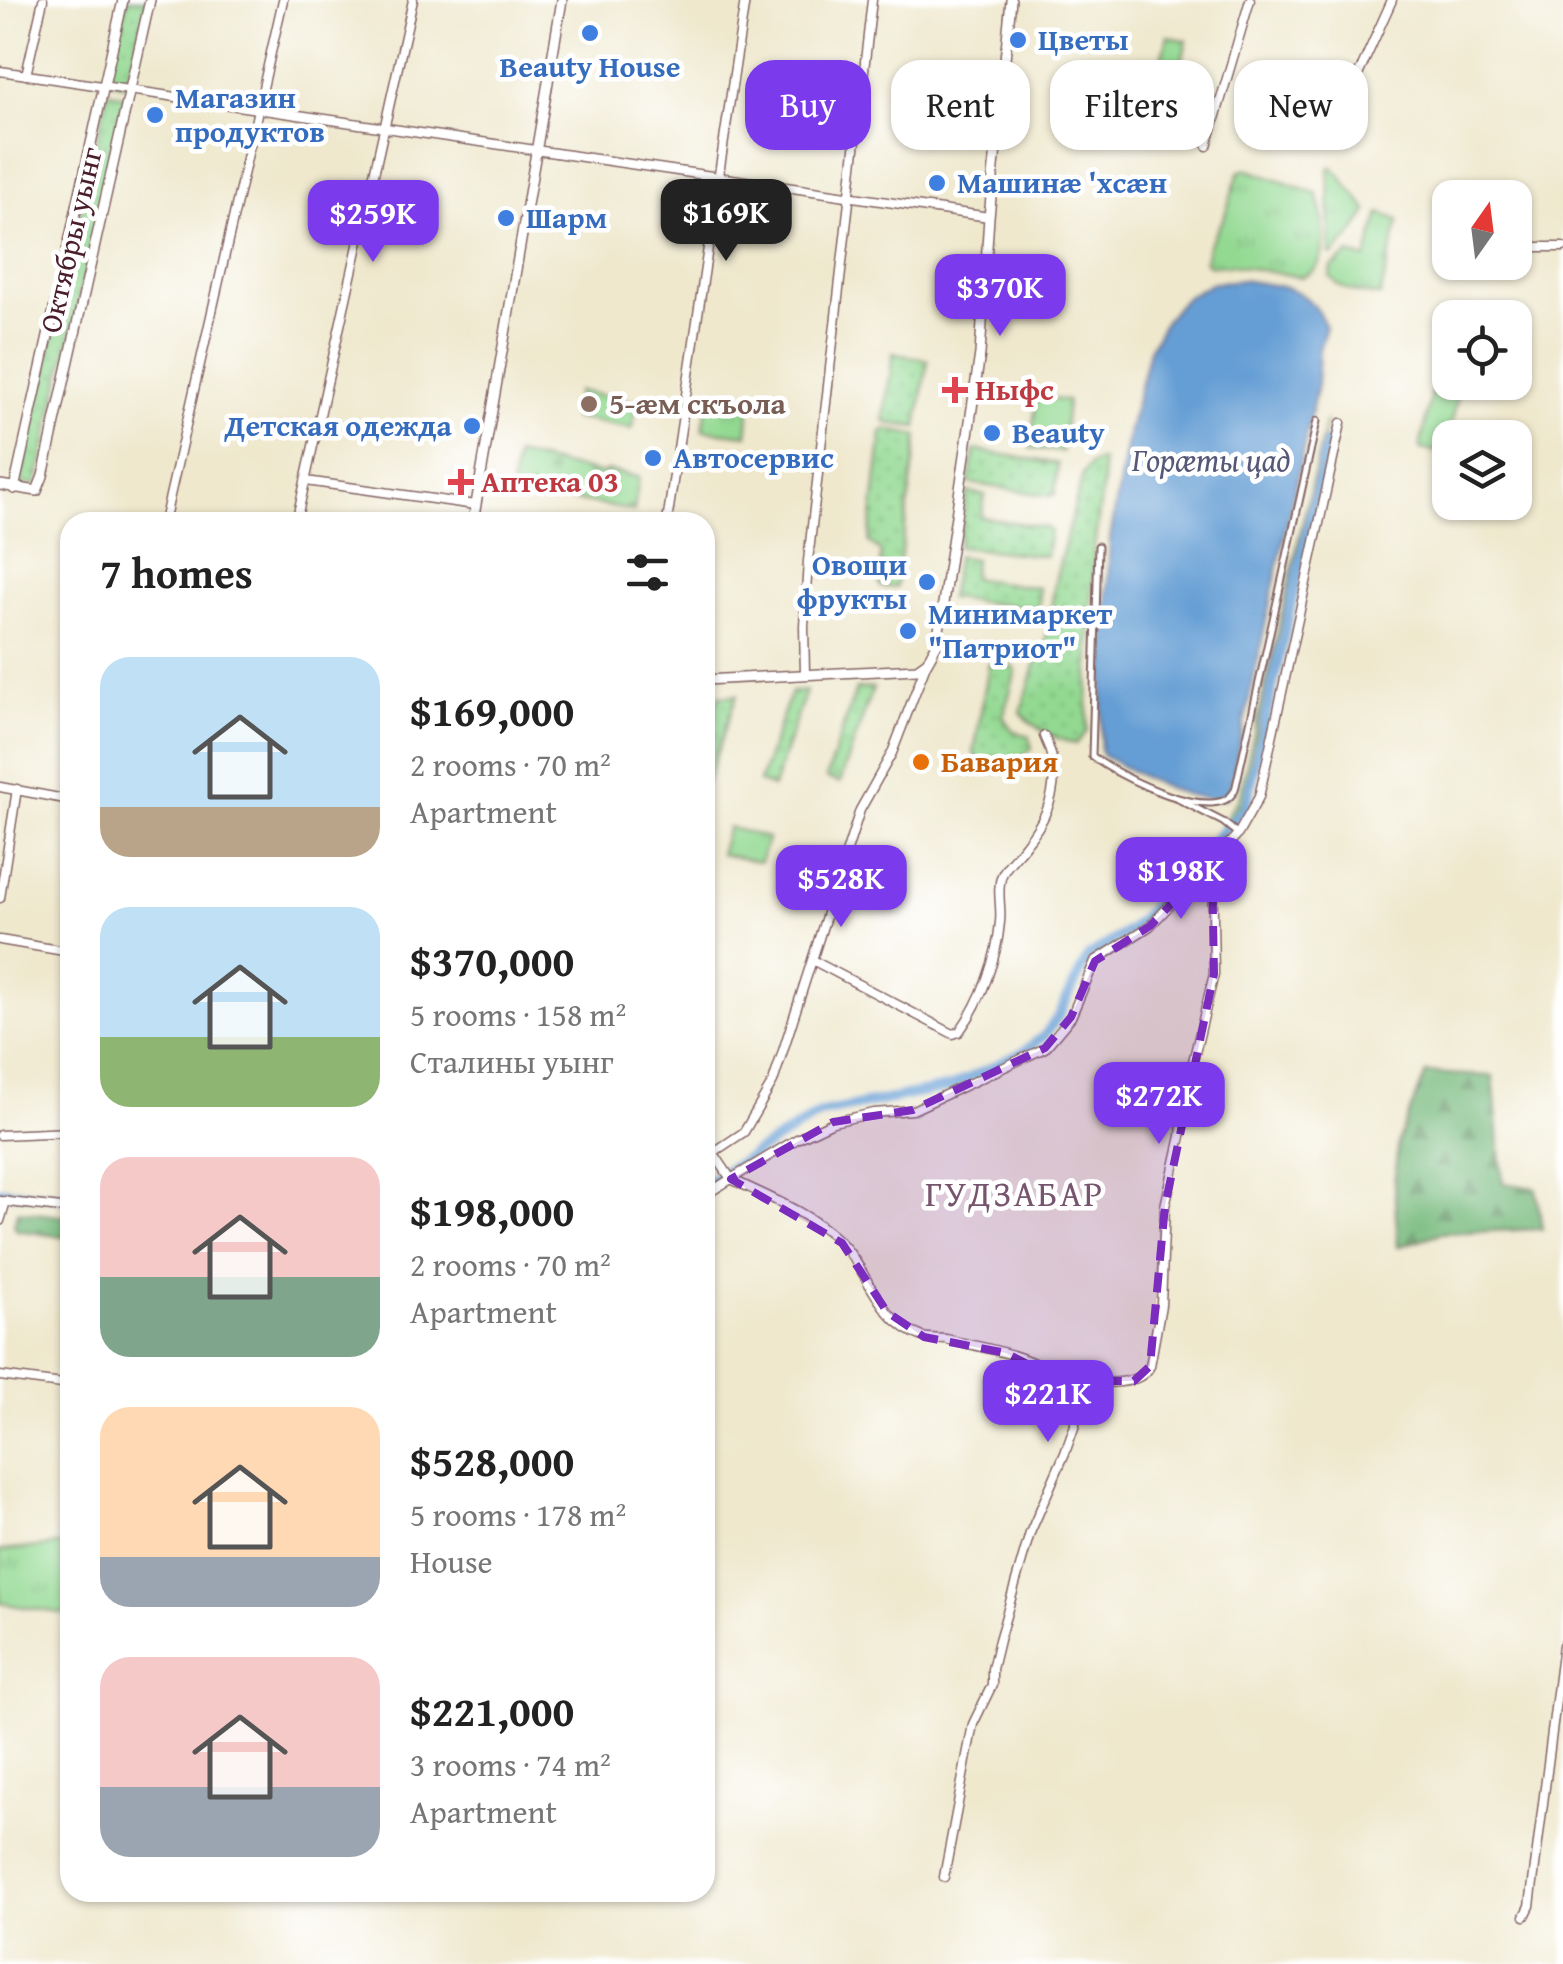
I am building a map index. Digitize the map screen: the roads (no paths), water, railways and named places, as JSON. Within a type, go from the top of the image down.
[{"type":"street","points":[[26,75],[42,0]]},
{"type":"street","name":"Октябры уынг","points":[[123,0],[14,488],[36,491],[150,0]]},
{"type":"street","points":[[166,512],[283,0]]},
{"type":"street","points":[[298,512],[413,0]]},
{"type":"street","points":[[474,512],[562,0]]},
{"type":"street","points":[[669,512],[745,0]]},
{"type":"street","points":[[806,674],[808,562],[872,0]]},
{"type":"street","points":[[715,1153],[744,1132],[772,1082],[860,810],[892,753],[936,644],[980,354],[1011,0]]},
{"type":"street","points":[[1214,122],[1250,0]]},
{"type":"street","points":[[1365,60],[1392,0]]},
{"type":"street","points":[[0,72],[989,217]]},
{"type":"street","points":[[1532,247],[1563,246]]},
{"type":"street","points":[[1172,796],[1215,803],[1225,802],[1234,794],[1317,422]]},
{"type":"street","points":[[715,1187],[833,1122],[914,1110],[1045,1048],[1071,1018],[1095,961],[1150,926],[1238,834],[1258,796],[1341,424]]},
{"type":"street","points":[[306,481],[476,506]]},
{"type":"street","points":[[0,485],[14,488]]},
{"type":"street","points":[[1098,546],[1092,756],[1222,822],[1238,834]]},
{"type":"street","points":[[715,679],[917,669],[927,662]]},
{"type":"street","points":[[814,961],[953,1034],[960,1032],[982,988],[998,936],[1003,874],[1048,809],[1056,772],[1044,736]]},
{"type":"street","points":[[0,787],[60,798]]},
{"type":"street","points":[[0,898],[17,789]]},
{"type":"street","points":[[715,1160],[730,1177],[813,1219],[842,1243],[887,1312],[924,1337],[1006,1353],[1046,1370],[1060,1381],[1134,1381],[1147,1374],[1161,1305],[1165,1206],[1181,1136],[1183,1103],[1214,974],[1212,862]]},
{"type":"street","points":[[0,940],[60,950]]},
{"type":"street","points":[[0,1135],[60,1132]]},
{"type":"street","points":[[0,1221],[3,1201],[60,1208]]},
{"type":"street","points":[[0,1376],[60,1385]]},
{"type":"street","points":[[944,1878],[973,1724],[992,1686],[992,1670],[1030,1533],[1055,1482],[1074,1426],[1074,1410],[1060,1394],[1060,1381]]},
{"type":"street","points":[[1525,1916],[1530,1906],[1563,1644]]},
{"type":"water","name":"Горӕты цад","points":[[1242,280],[1302,295],[1326,327],[1319,349],[1317,385],[1229,793],[1226,798],[1209,798],[1162,786],[1103,756],[1100,750],[1110,539],[1128,435],[1149,350],[1166,319],[1185,298],[1212,283]]},
{"type":"waterway","points":[[715,1177],[821,1113],[951,1087],[1023,1052],[1044,1036],[1059,1015],[1088,957],[1131,929],[1246,806],[1327,443]]},
{"type":"waterway","points":[[0,1191],[60,1197]]},
{"type":"place","name":"Beauty House","points":[[590,33]]},
{"type":"place","name":"Цветы","points":[[1018,40]]},
{"type":"place","name":"Магазин продуктов","points":[[155,115]]},
{"type":"place","name":"Машинæ 'хсæн","points":[[937,183]]},
{"type":"place","name":"Шарм","points":[[506,218]]},
{"type":"place","name":"Ныфс","points":[[955,390]]},
{"type":"place","name":"5-æм скъола","points":[[589,404]]},
{"type":"place","name":"Детская одежда","points":[[472,426]]},
{"type":"place","name":"Beauty","points":[[992,433]]},
{"type":"place","name":"Автосервис","points":[[653,458]]},
{"type":"place","name":"Аптека 03","points":[[461,482]]},
{"type":"place","name":"Овощи фрукты","points":[[927,582]]},
{"type":"place","name":"Минимаркет \"Патриот\"","points":[[908,631]]},
{"type":"place","name":"Бавария","points":[[921,762]]},
{"type":"district","name":"ГУДЗАБАР","points":[[1015,1194]]}]
